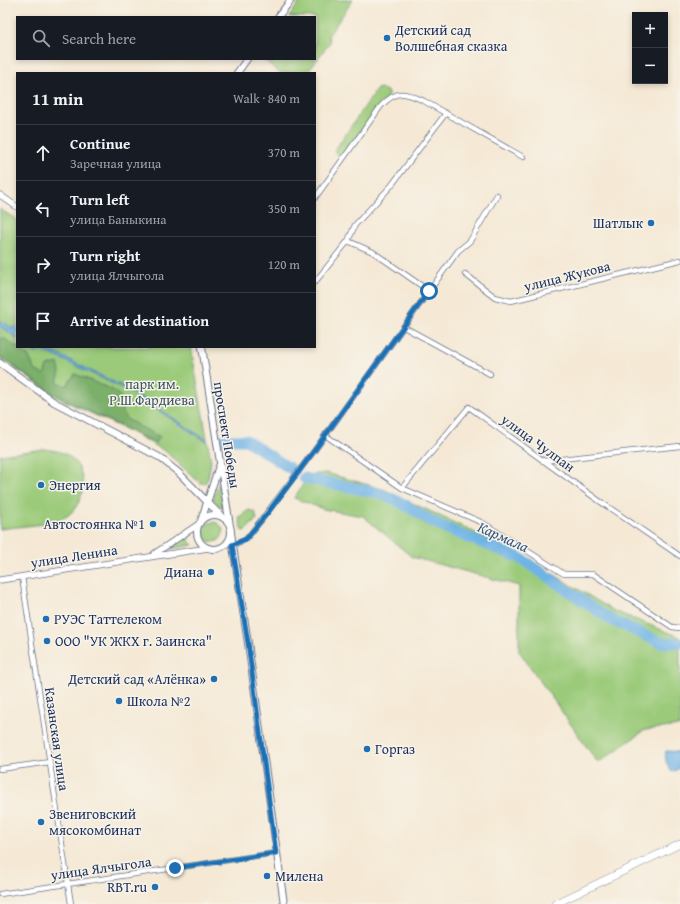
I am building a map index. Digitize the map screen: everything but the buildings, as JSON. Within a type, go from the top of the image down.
[{"type":"main road","points":[[279,16],[291,0]]},
{"type":"main road","points":[[238,72],[246,60]]},
{"type":"main road","name":"проспект Победы","points":[[202,348],[230,526]]},
{"type":"main road","points":[[0,363],[54,402],[159,457],[179,473],[208,501],[230,526],[248,643],[284,904]]},
{"type":"main road","points":[[220,464],[197,531],[198,538],[202,544],[208,548],[215,549],[222,547],[229,540],[231,533]]},
{"type":"main road","points":[[200,523],[213,515],[223,518]]},
{"type":"main road","points":[[222,547],[234,558]]},
{"type":"main road","points":[[555,904],[680,844]]},
{"type":"street","points":[[316,197],[387,99],[402,93],[424,101],[523,157]]},
{"type":"street","points":[[316,281],[348,241],[355,225],[391,186],[446,113]]},
{"type":"street","points":[[232,545],[245,540],[303,467],[458,251],[470,241],[498,194]]},
{"type":"street","points":[[0,195],[16,205]]},
{"type":"street","points":[[348,241],[373,252],[429,291]]},
{"type":"street","name":"улица Жукова","points":[[466,274],[496,297],[511,301],[680,260]]},
{"type":"street","points":[[404,327],[490,374]]},
{"type":"street","name":"улица Чулпан","points":[[402,488],[469,407],[543,461],[680,556]]},
{"type":"street","points":[[325,435],[402,488],[483,523],[564,574],[593,574],[672,627],[680,628]]},
{"type":"street","points":[[543,461],[680,446]]},
{"type":"street","points":[[152,556],[200,523]]},
{"type":"street","name":"улица Ленина","points":[[0,580],[208,548]]},
{"type":"street","name":"Казанская улица","points":[[22,577],[71,904]]},
{"type":"street","points":[[0,769],[50,762]]},
{"type":"street","name":"улица Ялчыгола","points":[[0,894],[276,853]]},
{"type":"green space","points":[[301,0],[353,0],[328,36],[330,42],[308,72],[279,72],[264,60],[316,60],[316,16],[290,16]]},
{"type":"green space","points":[[381,88],[388,92],[388,96],[342,158],[340,157],[334,151],[377,89]]},
{"type":"green space","name":"парк им. Р.Ш.Фардиева","points":[[0,209],[16,219],[16,348],[191,348],[211,461],[208,479],[205,483],[200,483],[165,451],[131,432],[56,397],[0,358]]},
{"type":"green space","points":[[4,338],[29,357],[35,370],[44,375],[47,366],[58,363],[60,372],[57,382],[66,386],[75,374],[113,390],[125,401],[123,412],[128,420],[160,437],[155,443],[76,405],[43,387],[0,356],[0,339]]},
{"type":"green space","name":"Энергия","points":[[44,449],[64,453],[76,463],[80,471],[83,487],[78,503],[67,516],[52,522],[0,529],[0,455]]},
{"type":"green space","points":[[326,473],[383,489],[520,554],[614,611],[680,637],[680,726],[645,730],[598,763],[519,651],[519,586],[412,557],[363,516],[323,509],[294,498],[309,475]]},
{"type":"green space","points":[[219,483],[223,509],[213,499]]},
{"type":"green space","points":[[249,510],[255,512],[257,519],[246,530],[242,531],[239,517]]},
{"type":"green space","points":[[213,522],[220,525],[223,532],[220,539],[213,542],[206,539],[203,532],[206,525]]},
{"type":"green space","points":[[189,536],[189,541],[193,545],[170,549]]},
{"type":"water","points":[[0,321],[12,328],[16,326],[16,339],[11,333],[0,326]]},
{"type":"water","points":[[28,348],[45,348],[132,391],[207,440],[207,442],[130,392],[53,355],[41,351],[36,353]]},
{"type":"water","points":[[666,751],[680,752],[680,768],[672,772],[666,762]]},
{"type":"waterway","name":"Кармала","points":[[223,440],[246,440],[294,471]]},
{"type":"waterway","name":"Кармала","points":[[304,478],[378,493],[400,502],[429,520],[456,533],[520,558],[611,620],[662,643],[680,643]]},
{"type":"place","name":"Детский сад Волшебная сказка","points":[[387,38]]},
{"type":"place","name":"Шатлык","points":[[651,223]]},
{"type":"place","name":"Энергия","points":[[41,485]]},
{"type":"place","name":"Автостоянка №1","points":[[153,524]]},
{"type":"place","name":"Диана","points":[[211,572]]},
{"type":"place","name":"РУЭС Таттелеком","points":[[46,619]]},
{"type":"place","name":"ООО \"УК ЖКХ г. Заинска\"","points":[[47,641]]},
{"type":"place","name":"Детский сад «Алёнка»","points":[[214,679]]},
{"type":"place","name":"Школа №2","points":[[119,701]]},
{"type":"place","name":"Горгаз","points":[[367,749]]},
{"type":"place","name":"Звениговский мясокомбинат","points":[[41,822]]},
{"type":"place","name":"Милена","points":[[267,876]]},
{"type":"place","name":"RBT.ru","points":[[155,887]]},
{"type":"route","points":[[175,868],[276,853],[248,643],[232,545],[246,539],[269,511],[429,291]]}]
